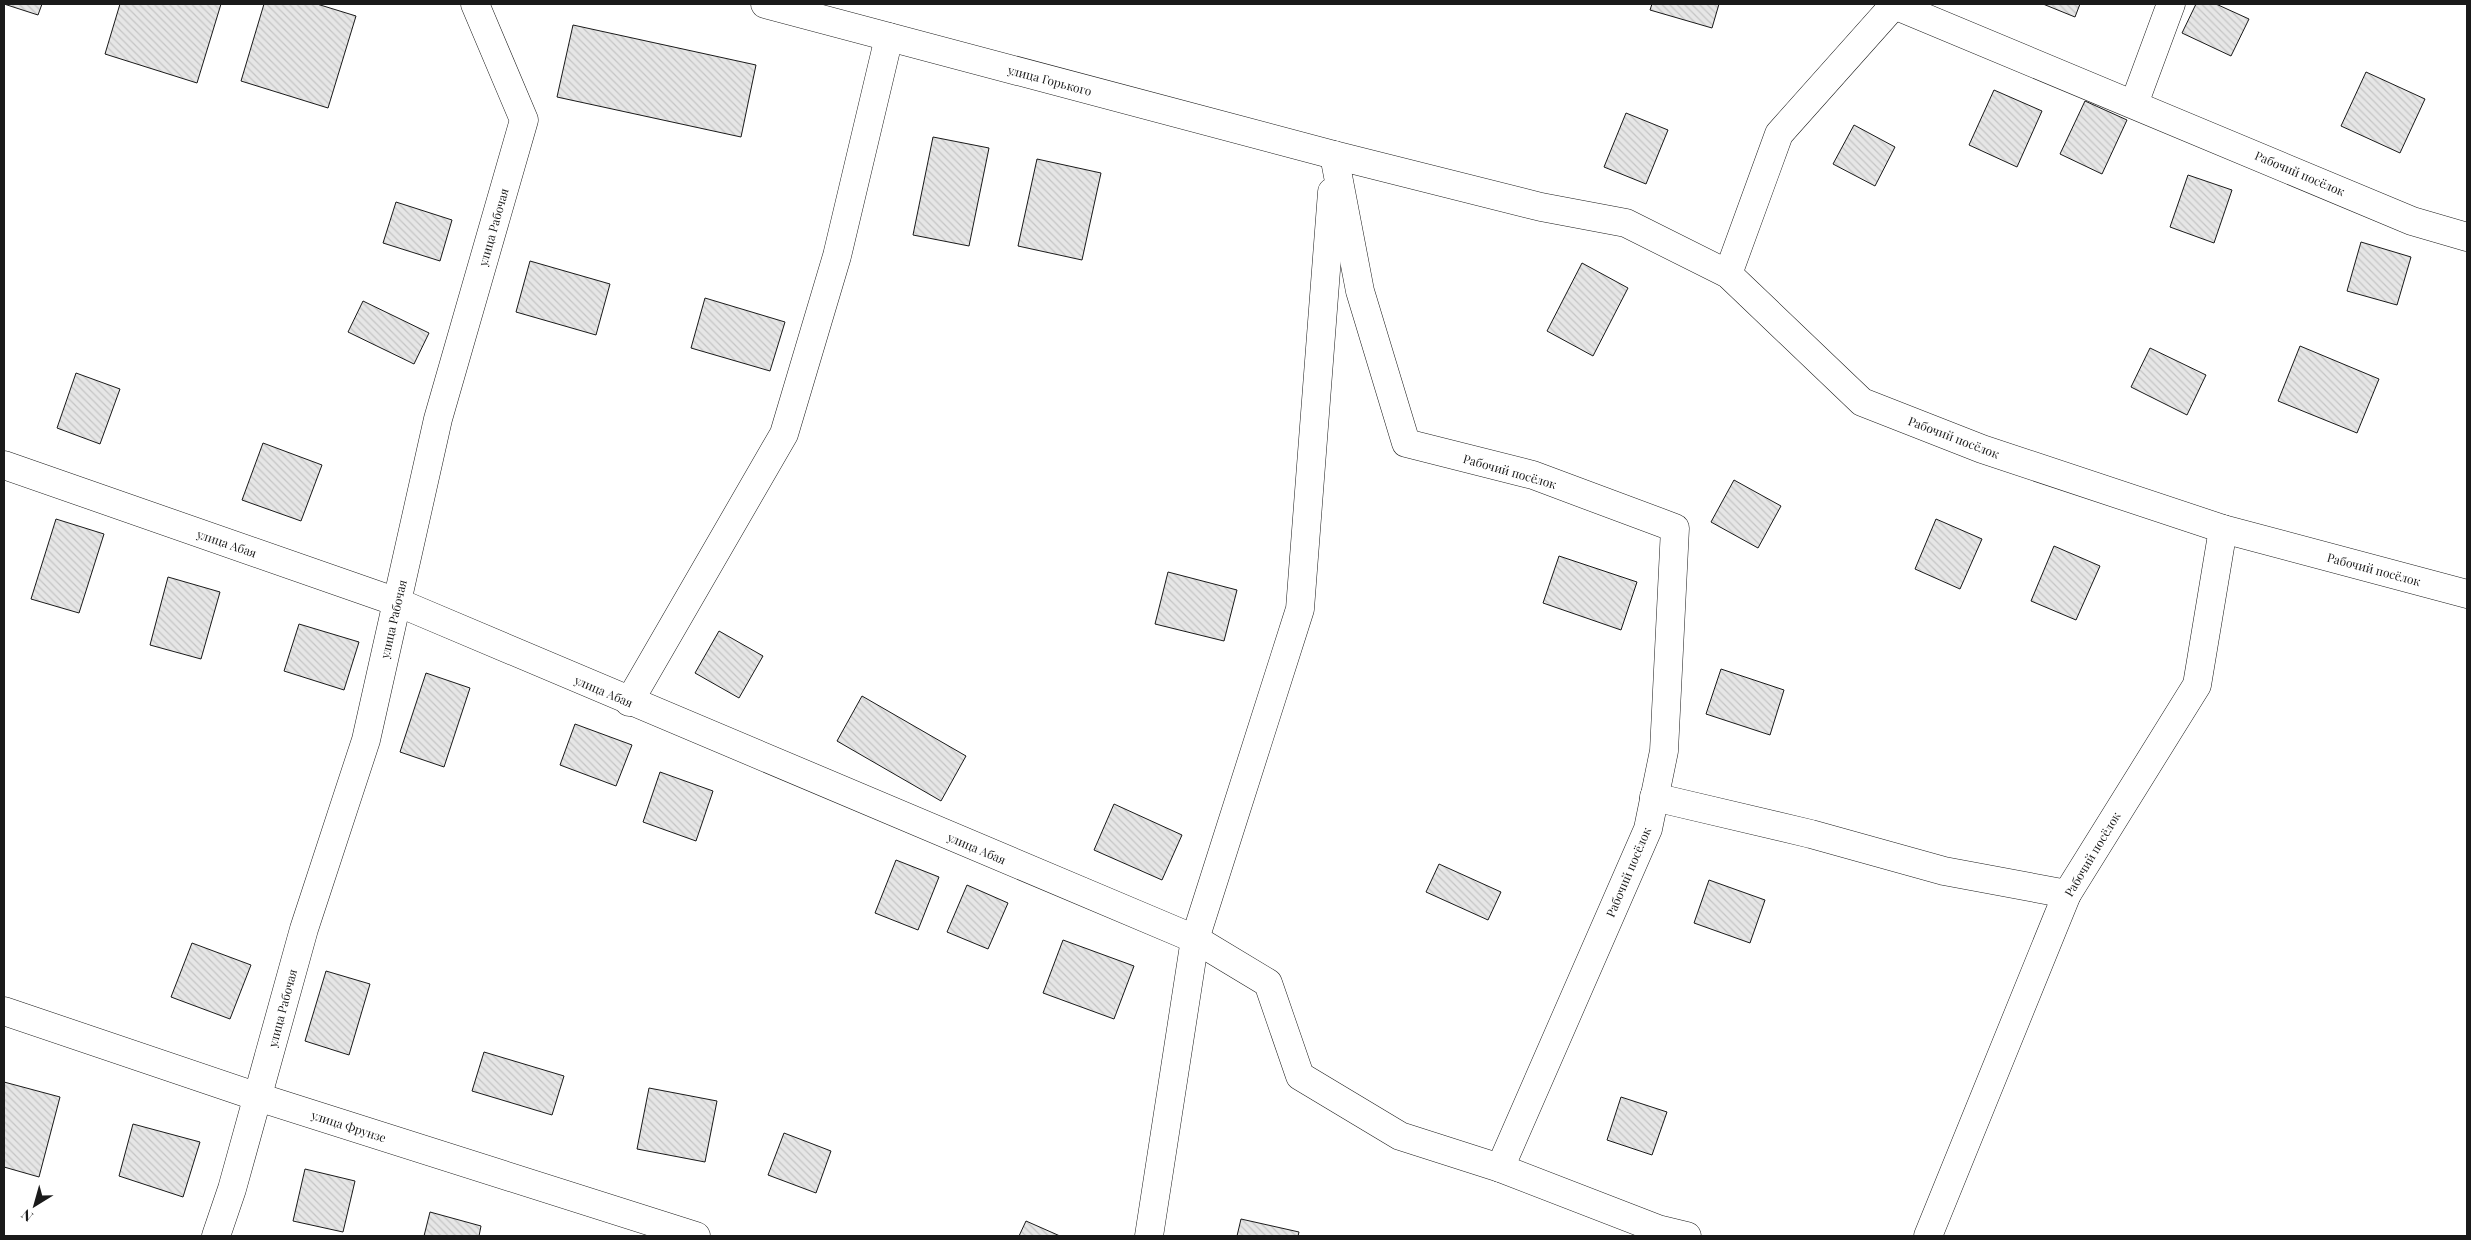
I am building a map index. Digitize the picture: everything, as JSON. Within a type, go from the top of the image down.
[{"type":"street","name":"улица Рабочая","points":[[216,1236],[258,1097],[304,929],[366,740],[438,419],[524,120],[475,4]]},
{"type":"street","name":"улица Горького","points":[[765,4],[1334,155]]},
{"type":"street","name":"Рабочий посёлок","points":[[1728,274],[1779,134],[1893,4],[2412,221],[2467,237]]},
{"type":"street","points":[[2134,104],[2171,4]]},
{"type":"street","points":[[629,702],[784,434],[837,256],[889,37]]},
{"type":"street","points":[[1150,1236],[1195,940],[1300,609],[1334,155]]},
{"type":"street","name":"Рабочий посёлок","points":[[1500,1168],[1648,829],[1664,751],[1675,528],[1533,475],[1406,444],[1360,291],[1334,155],[1541,207],[1626,223],[1728,274],[1862,402],[1982,449],[2223,529],[2467,594]]},
{"type":"street","name":"улица Абая","points":[[4,465],[397,602],[629,702],[1195,940]]},
{"type":"street","name":"Рабочий посёлок","points":[[1928,1236],[2067,894],[2197,685],[2223,529]]},
{"type":"street","points":[[1654,797],[1811,834],[1944,870],[2067,894]]},
{"type":"street","points":[[1195,940],[1268,983],[1300,1076],[1400,1136],[1500,1168],[1658,1229],[1687,1236]]},
{"type":"street","name":"улица Фрунзе","points":[[4,1011],[258,1097],[696,1236]]},
{"type":"building","points":[[4,4],[42,4],[38,15]]},
{"type":"building","points":[[120,4],[221,4],[197,83],[105,54]]},
{"type":"building","points":[[264,4],[317,4],[356,16],[328,108],[241,81]]},
{"type":"building","points":[[1652,4],[1719,4],[1712,28],[1650,10]]},
{"type":"building","points":[[2043,4],[2080,4],[2075,17]]},
{"type":"building","points":[[2196,4],[2216,4],[2249,19],[2231,56],[2182,33]]},
{"type":"building","points":[[573,25],[756,65],[741,137],[557,97]]},
{"type":"building","points":[[2366,72],[2425,99],[2400,153],[2341,126]]},
{"type":"building","points":[[1994,90],[2042,111],[2017,167],[1969,145]]},
{"type":"building","points":[[2085,101],[2127,120],[2102,174],[2060,154]]},
{"type":"building","points":[[1626,113],[1668,130],[1646,184],[1604,167]]},
{"type":"building","points":[[1854,125],[1895,147],[1875,186],[1833,164]]},
{"type":"building","points":[[933,137],[989,148],[969,246],[913,235]]},
{"type":"building","points":[[1037,159],[1101,173],[1082,260],[1018,246]]},
{"type":"building","points":[[2188,175],[2232,190],[2214,243],[2170,227]]},
{"type":"building","points":[[396,202],[452,220],[440,261],[383,243]]},
{"type":"building","points":[[2361,242],[2411,257],[2397,305],[2347,291]]},
{"type":"building","points":[[530,261],[610,284],[596,335],[516,312]]},
{"type":"building","points":[[1582,263],[1628,288],[1593,356],[1547,331]]},
{"type":"building","points":[[705,298],[785,322],[770,371],[691,348]]},
{"type":"building","points":[[363,301],[429,333],[414,364],[348,332]]},
{"type":"building","points":[[2300,346],[2379,379],[2357,433],[2278,401]]},
{"type":"building","points":[[2150,348],[2206,375],[2187,415],[2131,387]]},
{"type":"building","points":[[76,373],[120,389],[100,444],[57,428]]},
{"type":"building","points":[[263,443],[322,465],[301,521],[242,500]]},
{"type":"building","points":[[1734,480],[1781,506],[1758,548],[1711,522]]},
{"type":"building","points":[[56,519],[104,534],[79,613],[31,599]]},
{"type":"building","points":[[1936,519],[1982,539],[1960,589],[1915,569]]},
{"type":"building","points":[[2054,546],[2100,566],[2076,620],[2031,601]]},
{"type":"building","points":[[1559,556],[1637,582],[1621,630],[1543,603]]},
{"type":"building","points":[[1168,572],[1237,590],[1224,641],[1155,624]]},
{"type":"building","points":[[168,577],[220,592],[201,659],[150,645]]},
{"type":"building","points":[[299,624],[359,642],[344,690],[284,671]]},
{"type":"building","points":[[719,631],[763,656],[739,698],[695,673]]},
{"type":"building","points":[[1721,669],[1784,690],[1770,735],[1706,714]]},
{"type":"building","points":[[426,673],[470,688],[444,767],[400,752]]},
{"type":"building","points":[[862,696],[966,756],[941,801],[837,741]]},
{"type":"building","points":[[575,724],[632,745],[616,786],[560,765]]},
{"type":"building","points":[[660,772],[713,791],[696,841],[643,822]]},
{"type":"building","points":[[1114,804],[1182,835],[1162,880],[1094,850]]},
{"type":"building","points":[[896,860],[939,877],[918,930],[875,913]]},
{"type":"building","points":[[1439,864],[1501,892],[1488,920],[1426,892]]},
{"type":"building","points":[[1709,880],[1765,900],[1750,943],[1694,923]]},
{"type":"building","points":[[967,885],[1008,903],[988,949],[947,932]]},
{"type":"building","points":[[1063,940],[1134,966],[1114,1019],[1043,993]]},
{"type":"building","points":[[192,943],[251,965],[230,1019],[171,997]]},
{"type":"building","points":[[326,971],[370,984],[349,1055],[305,1041]]},
{"type":"building","points":[[484,1052],[564,1076],[552,1115],[472,1091]]},
{"type":"building","points":[[4,1082],[60,1097],[39,1177],[4,1167]]},
{"type":"building","points":[[649,1088],[717,1101],[705,1162],[637,1149]]},
{"type":"building","points":[[1621,1097],[1667,1112],[1652,1155],[1607,1140]]},
{"type":"building","points":[[133,1124],[200,1142],[183,1197],[119,1176]]},
{"type":"building","points":[[784,1133],[831,1151],[816,1193],[768,1175]]},
{"type":"building","points":[[305,1169],[355,1181],[343,1232],[293,1221]]},
{"type":"building","points":[[430,1212],[481,1226],[479,1236],[424,1236]]},
{"type":"building","points":[[1241,1219],[1299,1232],[1298,1236],[1237,1236]]},
{"type":"building","points":[[1026,1221],[1060,1236],[1019,1236]]}]
